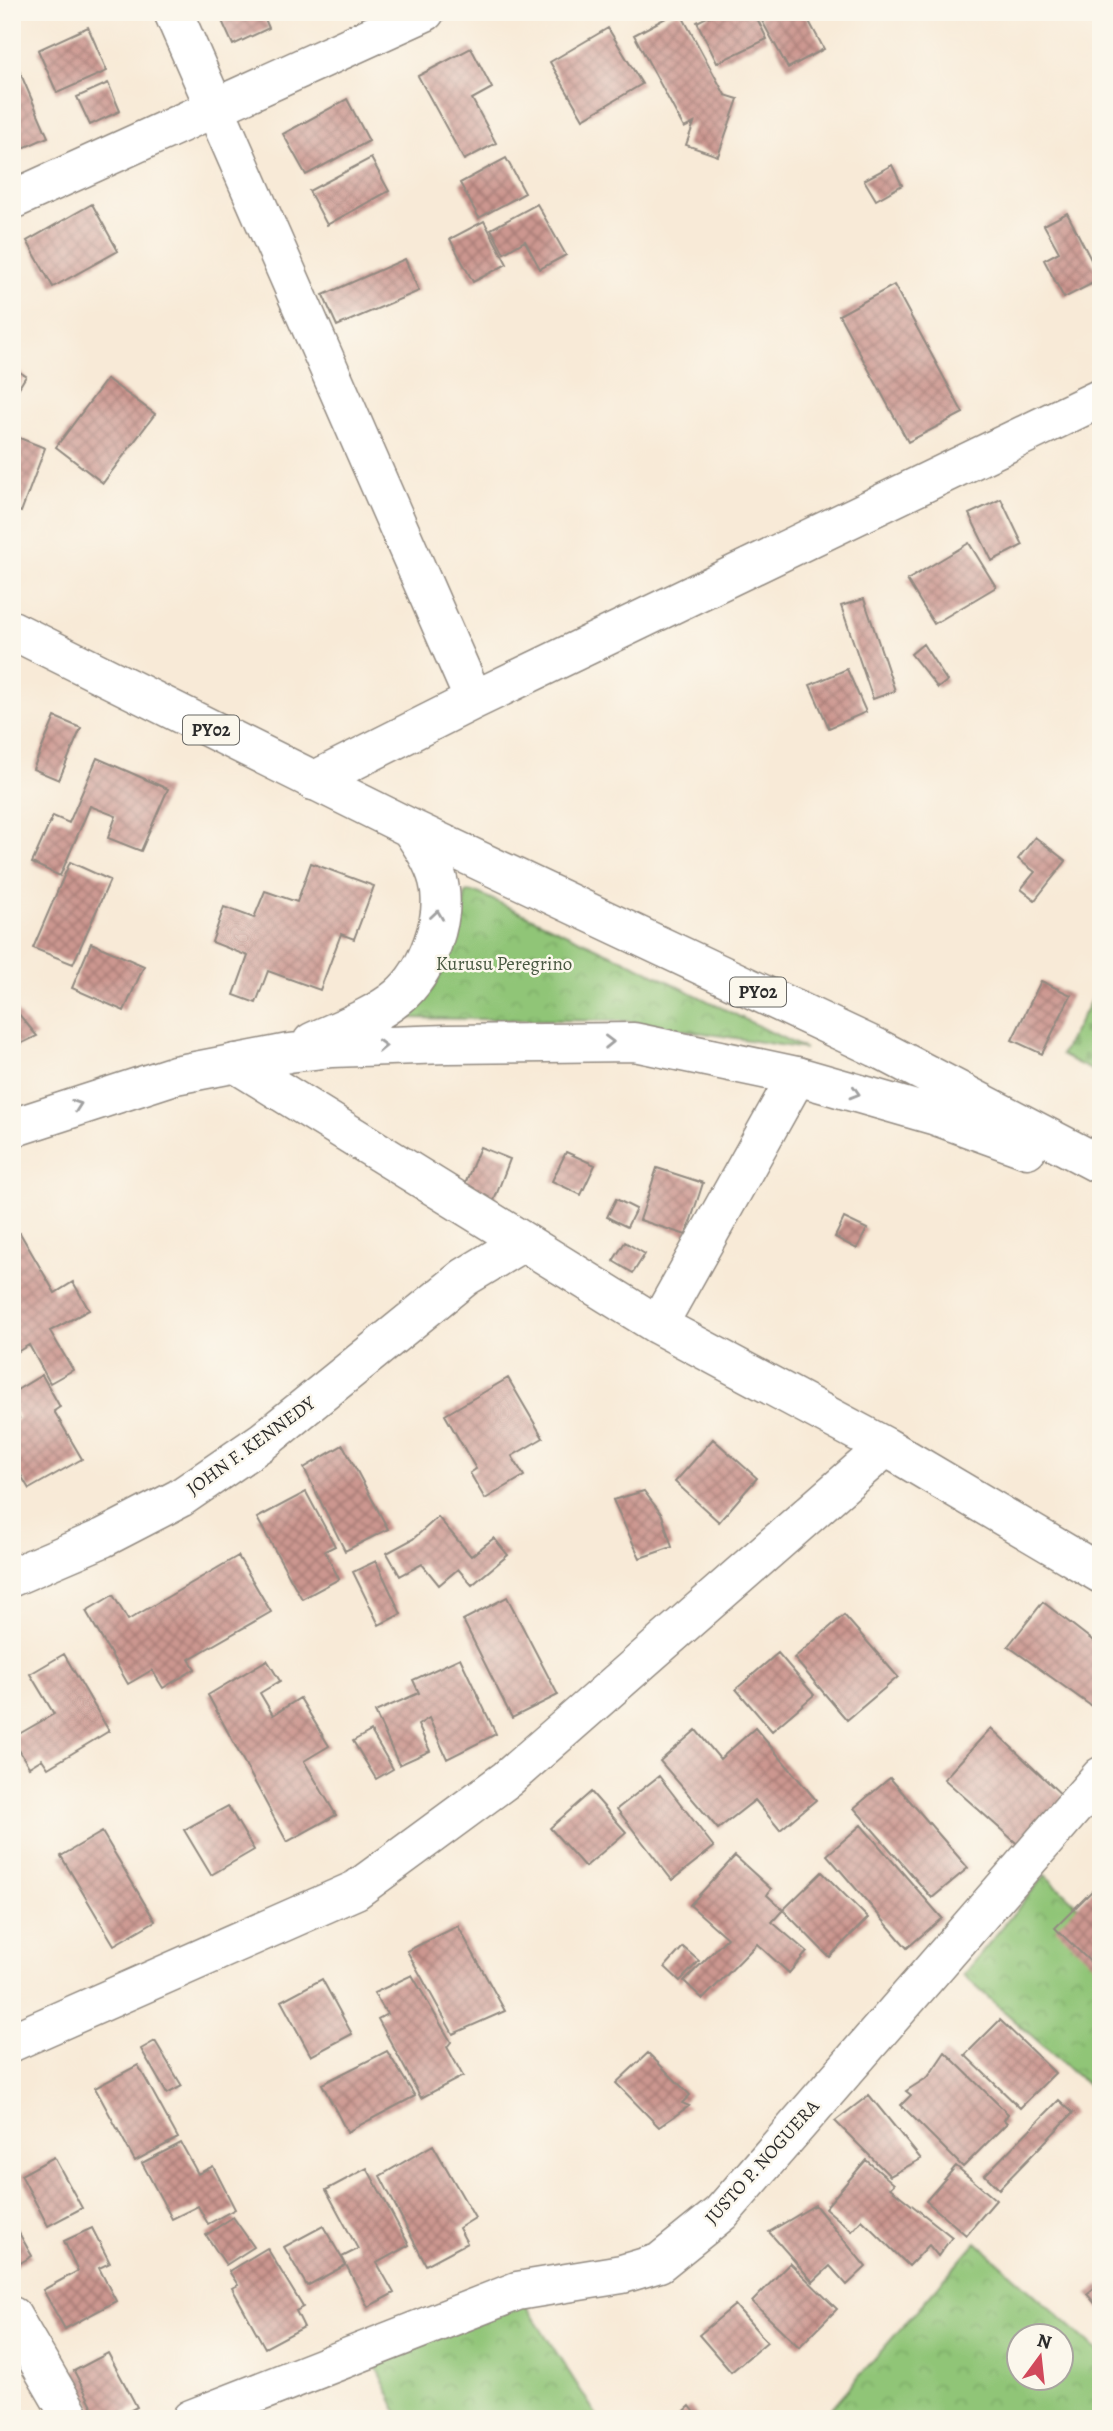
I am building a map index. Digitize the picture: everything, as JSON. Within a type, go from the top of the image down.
[{"type":"street","points":[[173,12],[474,700]]},
{"type":"street","points":[[12,200],[425,12]]},
{"type":"street","points":[[313,781],[474,700],[1101,398]]},
{"type":"street","name":"PY02","points":[[12,630],[410,828],[877,1048],[1101,1166]]},
{"type":"street","points":[[289,1053],[397,998],[418,975],[430,948],[439,914],[439,881],[427,853],[410,828]]},
{"type":"street","points":[[12,1128],[175,1075],[289,1053],[332,1048],[434,1044],[634,1042],[797,1076],[933,1115],[1101,1174]]},
{"type":"street","points":[[235,1063],[658,1325],[886,1447],[1101,1574]]},
{"type":"street","points":[[658,1325],[797,1076]]},
{"type":"street","name":"JOHN F. KENNEDY","points":[[12,1577],[103,1538],[180,1498],[263,1441],[465,1277],[523,1242]]},
{"type":"street","points":[[12,2042],[356,1890],[508,1779],[886,1447]]},
{"type":"street","name":"JUSTO P. NOGUERA","points":[[191,2419],[517,2291],[622,2274],[659,2263],[721,2213],[1101,1776]]},
{"type":"street","points":[[12,2316],[72,2419]]},
{"type":"green space","name":"Kurusu Peregrino","points":[[466,892],[478,893],[639,967],[805,1049],[627,1021],[403,1018],[423,1003],[447,965],[461,921]]},
{"type":"green space","points":[[1101,982],[1101,1075],[1061,1055]]},
{"type":"green space","points":[[1045,1875],[1101,1928],[1101,2097],[963,1975]]},
{"type":"green space","points":[[976,2242],[1065,2322],[1004,2322],[1004,2392],[1074,2392],[1074,2330],[1101,2354],[1101,2419],[822,2419]]},
{"type":"green space","points":[[517,2291],[599,2419],[401,2419],[368,2350]]},
{"type":"building","points":[[218,12],[262,12],[269,28],[233,45]]},
{"type":"building","points":[[680,12],[725,95],[738,99],[718,156],[686,145],[694,123],[684,128],[634,35]]},
{"type":"building","points":[[717,12],[754,12],[767,39],[717,63],[697,22]]},
{"type":"building","points":[[757,12],[804,12],[824,49],[788,68]]},
{"type":"building","points":[[88,27],[107,71],[57,93],[38,50]]},
{"type":"building","points":[[608,28],[642,84],[583,119],[550,62]]},
{"type":"building","points":[[471,48],[492,88],[472,99],[496,143],[464,160],[418,76]]},
{"type":"building","points":[[19,70],[48,137],[12,153],[12,73]]},
{"type":"building","points":[[108,83],[120,111],[90,125],[77,97]]},
{"type":"building","points":[[347,99],[369,141],[306,175],[283,134]]},
{"type":"building","points":[[371,158],[389,191],[327,225],[309,191]]},
{"type":"building","points":[[506,158],[525,193],[479,218],[460,183]]},
{"type":"building","points":[[892,165],[902,185],[876,200],[864,180]]},
{"type":"building","points":[[92,204],[118,251],[53,287],[27,241]]},
{"type":"building","points":[[537,204],[566,255],[540,269],[525,241],[504,253],[491,229]]},
{"type":"building","points":[[1067,213],[1101,279],[1064,298],[1044,260],[1059,252],[1044,225]]},
{"type":"building","points":[[484,221],[507,264],[473,282],[450,239]]},
{"type":"building","points":[[405,259],[419,291],[337,326],[323,295]]},
{"type":"building","points":[[894,285],[963,413],[908,442],[839,315]]},
{"type":"building","points":[[12,367],[26,376],[12,399]]},
{"type":"building","points":[[107,379],[155,414],[103,483],[56,447]]},
{"type":"building","points":[[12,435],[45,448],[21,512],[12,509]]},
{"type":"building","points":[[1001,499],[1023,545],[992,561],[969,514]]},
{"type":"building","points":[[969,543],[996,587],[934,624],[907,580]]},
{"type":"building","points":[[864,599],[895,691],[873,699],[841,606]]},
{"type":"building","points":[[923,644],[947,681],[938,688],[911,654]]},
{"type":"building","points":[[847,669],[866,712],[829,728],[810,685]]},
{"type":"building","points":[[55,717],[81,728],[59,780],[33,769]]},
{"type":"building","points":[[97,758],[168,789],[141,851],[108,838],[116,816],[90,806],[60,876],[32,863],[53,816],[69,823]]},
{"type":"building","points":[[1035,837],[1066,861],[1035,900],[1021,889],[1035,872],[1018,859]]},
{"type":"building","points":[[70,862],[110,880],[73,964],[33,948]]},
{"type":"building","points":[[311,863],[374,886],[354,939],[341,934],[320,990],[268,971],[256,1003],[234,995],[248,956],[212,942],[224,907],[254,918],[265,891],[297,902]]},
{"type":"building","points":[[91,943],[144,966],[124,1011],[72,988]]},
{"type":"building","points":[[1041,981],[1071,995],[1042,1054],[1012,1040]]},
{"type":"building","points":[[12,1006],[37,1036],[12,1048]]},
{"type":"building","points":[[480,1147],[510,1159],[492,1206],[461,1194]]},
{"type":"building","points":[[566,1152],[595,1165],[581,1195],[552,1181]]},
{"type":"building","points":[[657,1168],[703,1183],[686,1235],[640,1220]]},
{"type":"building","points":[[616,1199],[636,1209],[627,1227],[607,1217]]},
{"type":"building","points":[[844,1218],[867,1229],[857,1249],[835,1237]]},
{"type":"building","points":[[20,1233],[55,1293],[73,1282],[89,1310],[50,1331],[73,1370],[50,1383],[29,1345],[12,1355],[12,1237]]},
{"type":"building","points":[[625,1242],[645,1254],[633,1273],[613,1261]]},
{"type":"building","points":[[42,1375],[60,1407],[54,1411],[82,1459],[29,1489],[12,1460],[12,1422],[19,1418],[12,1406],[12,1393]]},
{"type":"building","points":[[508,1378],[543,1438],[512,1456],[524,1476],[485,1499],[470,1473],[476,1469],[445,1415]]},
{"type":"building","points":[[713,1439],[757,1478],[719,1522],[675,1482]]},
{"type":"building","points":[[343,1445],[388,1529],[345,1551],[304,1468]]},
{"type":"building","points":[[644,1491],[662,1515],[672,1547],[640,1558],[613,1500]]},
{"type":"building","points":[[306,1492],[335,1546],[325,1551],[339,1579],[302,1599],[257,1518]]},
{"type":"building","points":[[438,1517],[471,1556],[494,1538],[508,1555],[472,1585],[458,1569],[439,1585],[422,1564],[400,1576],[387,1553],[413,1539]]},
{"type":"building","points":[[238,1556],[271,1612],[189,1659],[195,1669],[163,1688],[152,1670],[128,1684],[86,1611],[113,1595],[128,1620]]},
{"type":"building","points":[[376,1561],[401,1614],[379,1625],[353,1572]]},
{"type":"building","points":[[507,1597],[558,1695],[512,1718],[463,1620]]},
{"type":"building","points":[[1043,1602],[1101,1647],[1101,1713],[1008,1646]]},
{"type":"building","points":[[844,1615],[898,1677],[847,1720],[794,1658]]},
{"type":"building","points":[[778,1653],[814,1695],[772,1731],[736,1689]]},
{"type":"building","points":[[64,1654],[109,1731],[48,1768],[42,1759],[29,1767],[12,1738],[54,1714],[30,1674]]},
{"type":"building","points":[[460,1658],[496,1734],[447,1759],[429,1718],[418,1725],[430,1751],[399,1765],[375,1712],[419,1693],[413,1680]]},
{"type":"building","points":[[267,1660],[280,1681],[260,1693],[273,1715],[300,1698],[329,1746],[304,1761],[336,1815],[287,1842],[208,1695]]},
{"type":"building","points":[[755,1728],[816,1800],[780,1830],[755,1800],[718,1829],[660,1761],[696,1730],[720,1759]]},
{"type":"building","points":[[991,1728],[1066,1799],[1023,1849],[944,1779]]},
{"type":"building","points":[[371,1731],[393,1769],[376,1779],[353,1741]]},
{"type":"building","points":[[659,1776],[714,1847],[672,1880],[617,1809]]},
{"type":"building","points":[[890,1778],[968,1868],[932,1898],[854,1808]]},
{"type":"building","points":[[591,1792],[626,1832],[585,1867],[550,1828]]},
{"type":"building","points":[[228,1806],[254,1850],[211,1875],[184,1830]]},
{"type":"building","points":[[861,1825],[942,1918],[907,1948],[827,1855]]},
{"type":"building","points":[[102,1832],[155,1921],[114,1945],[61,1856]]},
{"type":"building","points":[[735,1856],[771,1889],[767,1895],[783,1910],[772,1922],[807,1952],[789,1973],[757,1944],[703,1999],[684,1981],[727,1938],[690,1905]]},
{"type":"building","points":[[822,1872],[868,1918],[829,1957],[783,1910]]},
{"type":"building","points":[[1098,1885],[1101,1888],[1101,1972],[1055,1928]]},
{"type":"building","points":[[458,1926],[505,2011],[453,2034],[407,1951]]},
{"type":"building","points":[[683,1947],[699,1961],[680,1981],[665,1967]]},
{"type":"building","points":[[412,1975],[451,2042],[447,2047],[463,2076],[421,2098],[378,2019],[387,2014],[374,1993]]},
{"type":"building","points":[[322,1979],[352,2034],[311,2056],[281,2001]]},
{"type":"building","points":[[1000,2020],[1055,2073],[1020,2108],[965,2055]]},
{"type":"building","points":[[155,2041],[182,2086],[167,2094],[141,2049]]},
{"type":"building","points":[[387,2051],[415,2096],[347,2132],[322,2084]]},
{"type":"building","points":[[945,2052],[1008,2114],[1004,2120],[1007,2123],[963,2167],[901,2105],[911,2095],[906,2091],[928,2077]]},
{"type":"building","points":[[648,2053],[690,2095],[682,2103],[689,2106],[659,2127],[616,2083]]},
{"type":"building","points":[[138,2065],[178,2138],[135,2161],[95,2088]]},
{"type":"building","points":[[869,2095],[921,2159],[890,2176],[835,2121]]},
{"type":"building","points":[[1059,2100],[1073,2113],[999,2189],[985,2175]]},
{"type":"building","points":[[181,2143],[198,2174],[213,2166],[235,2209],[208,2224],[198,2206],[172,2219],[142,2163]]},
{"type":"building","points":[[433,2145],[475,2218],[459,2228],[467,2243],[426,2265],[380,2176]]},
{"type":"building","points":[[54,2157],[82,2208],[48,2226],[21,2175]]},
{"type":"building","points":[[866,2160],[894,2184],[890,2188],[952,2237],[938,2256],[929,2245],[909,2266],[862,2220],[852,2231],[825,2208]]},
{"type":"building","points":[[956,2166],[996,2200],[966,2235],[926,2201]]},
{"type":"building","points":[[367,2168],[409,2245],[377,2263],[394,2293],[368,2307],[342,2257],[358,2249],[326,2190]]},
{"type":"building","points":[[815,2205],[866,2267],[847,2285],[830,2266],[813,2282],[769,2232]]},
{"type":"building","points":[[233,2217],[254,2247],[226,2265],[206,2235]]},
{"type":"building","points":[[15,2226],[32,2256],[12,2268],[12,2227]]},
{"type":"building","points":[[323,2226],[346,2265],[307,2286],[284,2247]]},
{"type":"building","points":[[92,2228],[110,2263],[99,2268],[116,2301],[65,2329],[43,2290],[78,2271],[64,2241]]},
{"type":"building","points":[[267,2248],[303,2307],[296,2311],[304,2327],[265,2348],[232,2288],[238,2285],[229,2271]]},
{"type":"building","points":[[790,2263],[837,2309],[799,2347],[752,2302]]},
{"type":"building","points":[[1099,2284],[1101,2287],[1101,2311],[1087,2294]]},
{"type":"building","points":[[735,2305],[767,2342],[731,2372],[699,2335]]},
{"type":"building","points":[[108,2353],[137,2407],[114,2419],[99,2419],[74,2371]]},
{"type":"building","points":[[690,2406],[700,2419],[676,2419]]}]
